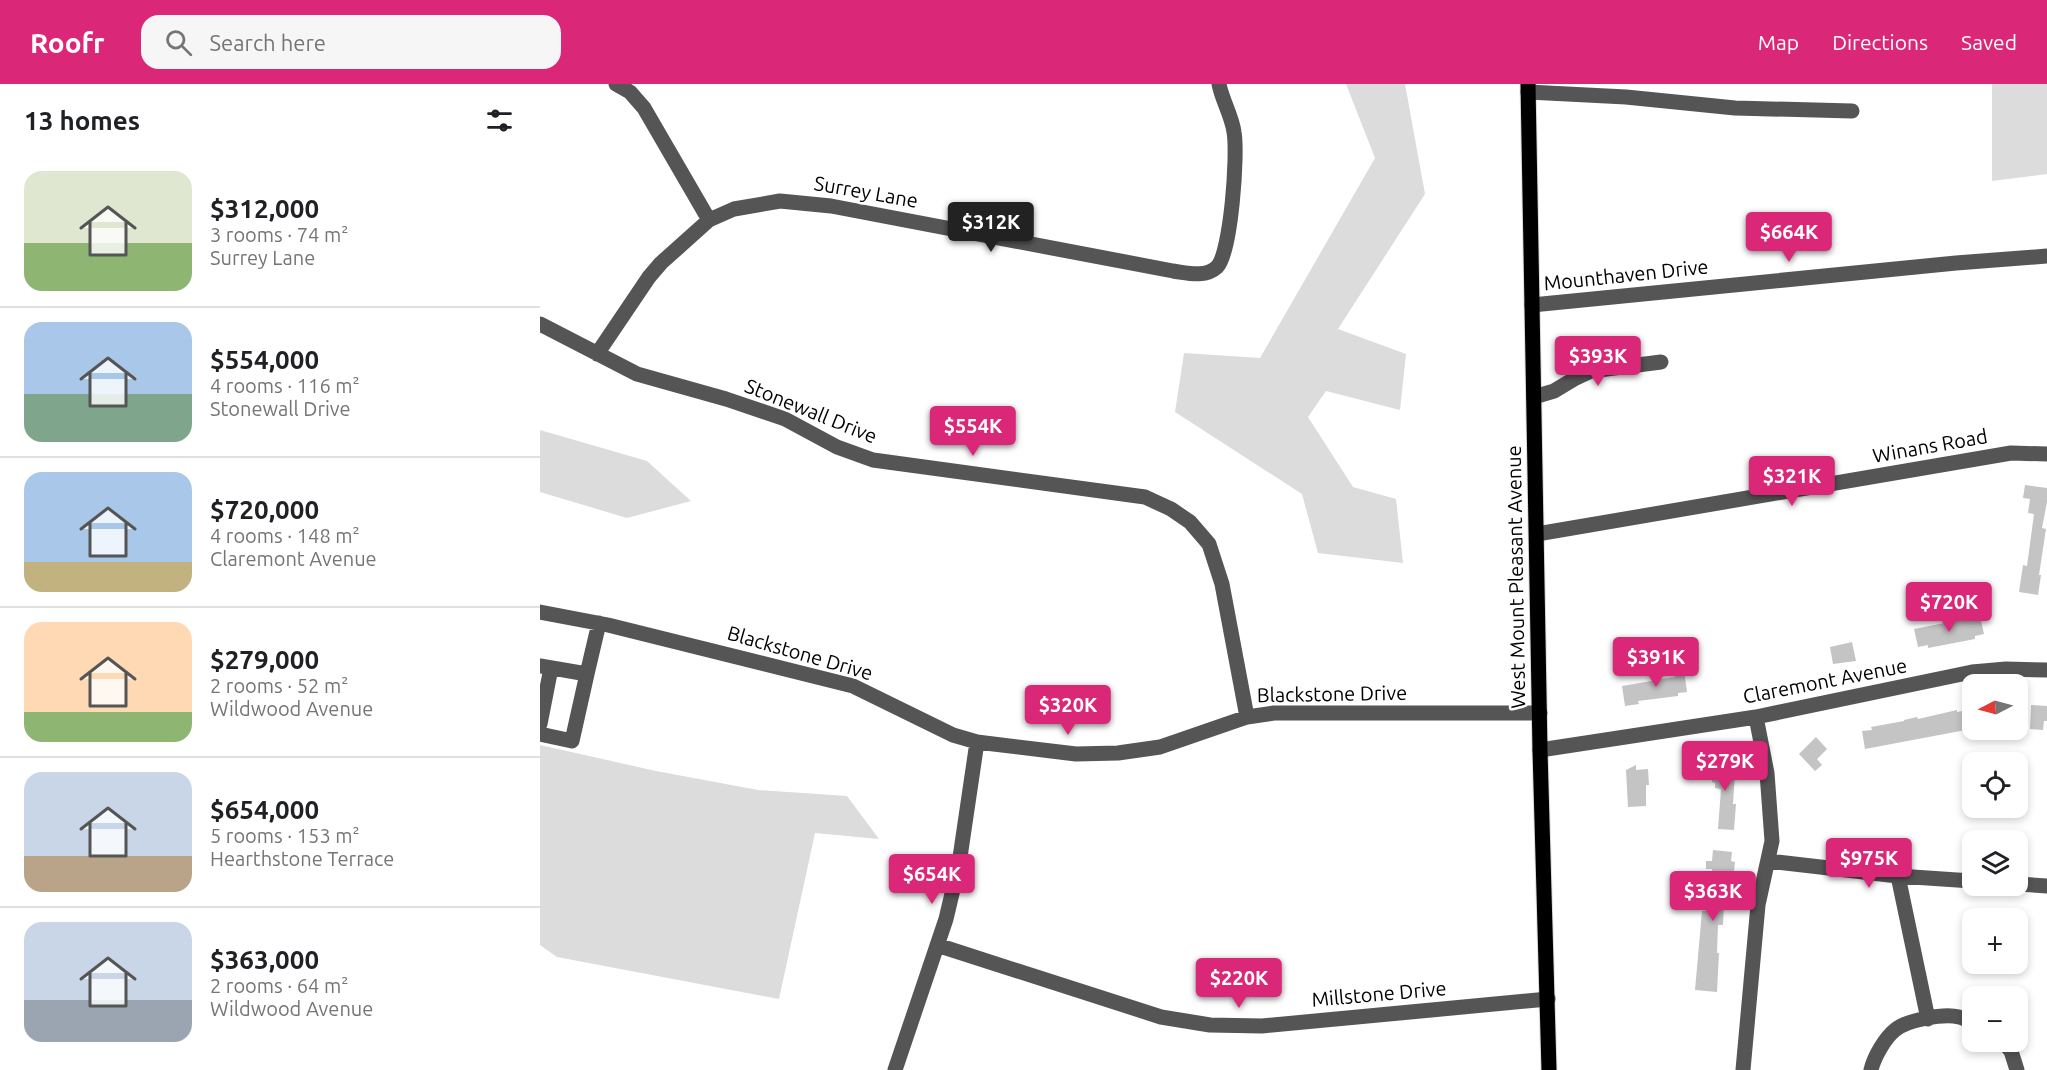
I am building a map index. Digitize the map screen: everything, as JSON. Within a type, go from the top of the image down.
[{"type":"main road","name":"West Mount Pleasant Avenue","points":[[1528,88],[1540,750],[1549,1070]]},
{"type":"street","points":[[616,84],[630,92],[644,108],[709,220]]},
{"type":"street","name":"Surrey Lane","points":[[597,354],[661,262],[709,220],[734,209],[757,204],[780,201],[831,206],[1173,271],[1206,274],[1222,260],[1237,154],[1234,130],[1219,84]]},
{"type":"street","points":[[1528,88],[1735,108],[1852,111]]},
{"type":"street","name":"Mounthaven Drive","points":[[1532,305],[2047,256]]},
{"type":"street","name":"Stonewall Drive","points":[[540,324],[638,374],[726,399],[784,419],[837,447],[873,460],[1145,497],[1172,509],[1190,522],[1209,544],[1222,584],[1247,717]]},
{"type":"street","points":[[1534,397],[1554,391],[1592,371],[1660,362]]},
{"type":"street","name":"Winans Road","points":[[1536,534],[2011,453],[2047,454]]},
{"type":"street","name":"Blackstone Drive","points":[[540,612],[599,623],[853,686],[953,735],[977,742],[1076,754],[1118,753],[1160,747],[1247,717],[1274,713],[1540,713]]},
{"type":"street","points":[[540,735],[572,741],[599,623]]},
{"type":"street","points":[[540,724],[546,667],[587,674]]},
{"type":"street","name":"Claremont Avenue","points":[[1540,750],[1756,717],[1972,672],[2006,669],[2047,670]]},
{"type":"street","points":[[1743,1070],[1758,905],[1772,841],[1767,773],[1756,717]]},
{"type":"street","points":[[895,1070],[937,945],[959,864],[977,742]]},
{"type":"street","points":[[1768,861],[1898,876],[1962,880]]},
{"type":"street","points":[[1898,876],[1928,1019]]},
{"type":"street","points":[[2028,885],[2047,886]]},
{"type":"street","name":"Millstone Drive","points":[[937,945],[1161,1017],[1210,1024],[1262,1026],[1548,999]]},
{"type":"street","points":[[1871,1070],[1884,1043],[1896,1029],[1914,1021],[1942,1015],[1962,1018]]},
{"type":"street","points":[[2011,1052],[2017,1070]]},
{"type":"shaded area","points":[[1346,84],[1405,84],[1425,194],[1338,329],[1406,354],[1400,410],[1326,391],[1308,417],[1353,487],[1396,499],[1403,563],[1318,553],[1302,494],[1175,412],[1184,353],[1260,358],[1375,158]]},
{"type":"shaded area","points":[[1992,84],[2047,84],[2047,174],[1992,181]]},
{"type":"shaded area","points":[[540,430],[647,461],[691,501],[627,518],[540,492]]},
{"type":"shaded area","points":[[540,745],[656,771],[758,790],[847,796],[879,839],[815,833],[779,999],[557,957],[540,945]]},
{"type":"building","points":[[2025,485],[2047,488],[2042,528],[2046,529],[2038,595],[2019,592],[2023,565],[2027,566],[2034,514],[2028,513],[2030,499],[2023,498]]},
{"type":"building","points":[[1980,616],[1984,634],[1975,636],[1975,639],[1928,648],[1928,645],[1918,647],[1914,629]]},
{"type":"building","points":[[1852,642],[1856,661],[1833,664],[1830,647]]},
{"type":"building","points":[[1683,663],[1687,692],[1678,693],[1678,696],[1638,701],[1639,704],[1625,706],[1622,686],[1675,677],[1673,665]]},
{"type":"building","points":[[2031,705],[2047,706],[2047,721],[2044,721],[2043,730],[2030,729]]},
{"type":"building","points":[[1957,710],[1957,712],[1962,711],[1962,731],[1865,749],[1862,731],[1917,717],[1918,719]]},
{"type":"building","points":[[1816,737],[1827,749],[1817,759],[1822,765],[1815,771],[1799,754]]},
{"type":"building","points":[[1714,758],[1731,759],[1731,771],[1735,772],[1734,830],[1718,829],[1721,789],[1715,788],[1715,783],[1712,782]]},
{"type":"building","points":[[1636,765],[1636,770],[1648,769],[1649,785],[1646,785],[1646,806],[1628,807],[1626,770]]},
{"type":"building","points":[[1713,850],[1732,852],[1731,861],[1735,862],[1734,871],[1730,871],[1729,883],[1725,882],[1723,925],[1718,925],[1717,992],[1695,990],[1702,911],[1710,911],[1712,869],[1706,869],[1706,861],[1712,861]]}]
